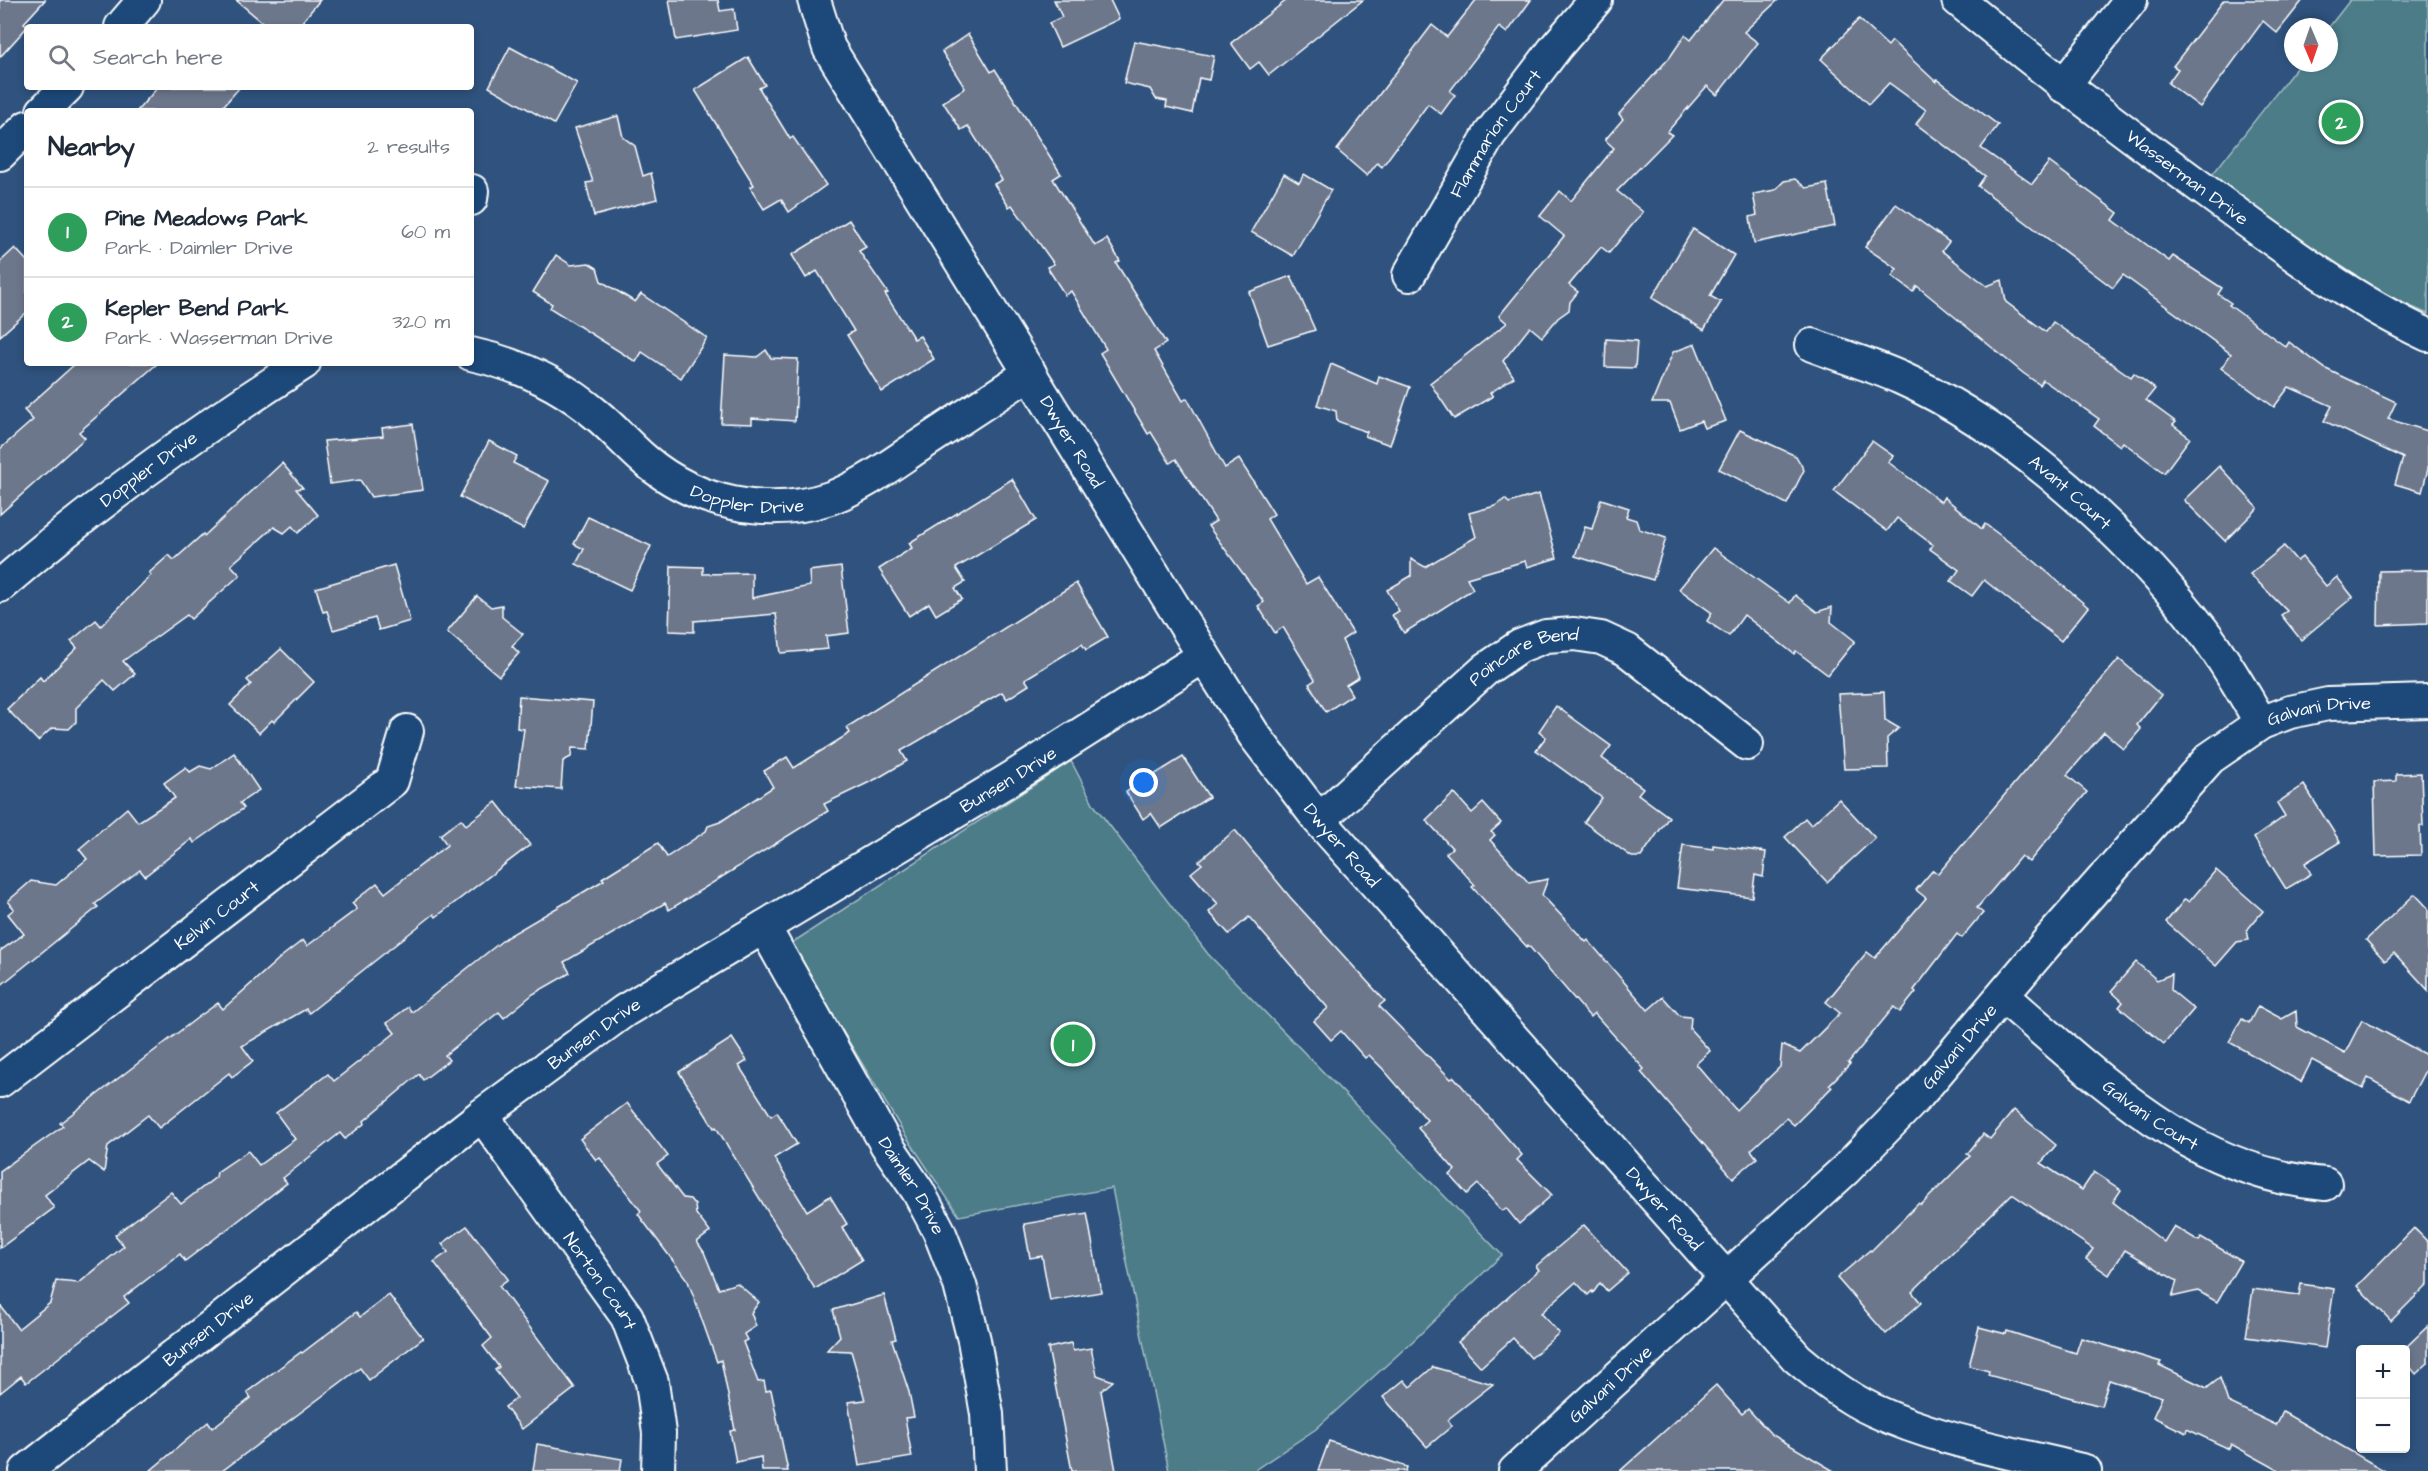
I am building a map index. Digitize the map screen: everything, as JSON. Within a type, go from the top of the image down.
[{"type":"street","points":[[123,24],[144,0]]},
{"type":"street","name":"Dwyer Road","points":[[814,0],[829,48],[1254,735],[1319,820],[1797,1358],[1832,1387],[1871,1410],[1913,1427],[2085,1471]]},
{"type":"street","name":"Flammarion Court","points":[[1409,275],[1491,134],[1556,47],[1596,0]]},
{"type":"street","name":"Wasserman Drive","points":[[1958,0],[2063,86],[2283,248],[2384,314],[2428,335]]},
{"type":"street","points":[[2063,86],[2131,0]]},
{"type":"street","points":[[46,108],[64,90]]},
{"type":"street","points":[[0,154],[24,130]]},
{"type":"street","name":"Avant Court","points":[[1812,345],[1902,379],[1966,414],[2026,455],[2151,569],[2234,676],[2261,723]]},
{"type":"street","name":"Doppler Drive","points":[[474,355],[496,360],[537,376],[568,393],[596,414],[660,473],[691,490],[725,502],[760,507],[795,506],[830,498],[868,480],[1030,373]]},
{"type":"street","name":"Doppler Drive","points":[[0,585],[60,534],[132,478],[207,424],[299,366]]},
{"type":"street","name":"Poincare Bend","points":[[1319,820],[1486,669],[1520,646],[1546,636],[1583,635],[1601,639],[1627,650],[1747,744]]},
{"type":"street","name":"Bunsen Drive","points":[[26,1471],[482,1115],[624,1011],[1010,779],[1204,656]]},
{"type":"street","name":"Galvani Drive","points":[[1515,1471],[1845,1170],[1920,1094],[2210,758],[2261,723],[2290,712],[2328,704],[2428,701]]},
{"type":"street","name":"Kelvin Court","points":[[0,1081],[392,781],[407,731]]},
{"type":"street","name":"Daimler Drive","points":[[764,927],[886,1144],[918,1191],[939,1232],[960,1285],[974,1340],[987,1414],[990,1471]]},
{"type":"street","name":"Galvani Court","points":[[2003,996],[2124,1100],[2176,1134],[2219,1157],[2263,1174],[2325,1184]]},
{"type":"street","name":"Norton Court","points":[[482,1115],[627,1317],[652,1382],[659,1433],[658,1471]]},
{"type":"green space","points":[[2350,0],[2428,0],[2428,314],[2398,301],[2342,270],[2208,180],[2293,72],[2338,72],[2338,18],[2336,18]]},
{"type":"green space","points":[[1071,761],[1094,805],[1208,954],[1502,1255],[1414,1340],[1316,1429],[1253,1471],[1169,1471],[1112,1188],[959,1216],[904,1133],[790,944]]},
{"type":"building","points":[[0,0],[45,0],[24,23],[24,30],[0,57]]},
{"type":"building","points":[[236,0],[320,0],[300,24],[264,24]]},
{"type":"building","points":[[669,0],[718,0],[720,11],[734,9],[737,30],[676,40]]},
{"type":"building","points":[[1054,0],[1110,0],[1119,19],[1060,47],[1049,23],[1062,17]]},
{"type":"building","points":[[1287,0],[1363,0],[1269,75],[1259,62],[1250,69],[1231,43]]},
{"type":"building","points":[[1476,0],[1531,0],[1507,33],[1499,27],[1450,91],[1455,95],[1441,114],[1428,104],[1382,167],[1377,163],[1367,176],[1337,150],[1432,25],[1447,37]]},
{"type":"building","points":[[1723,0],[1778,0],[1744,32],[1758,43],[1717,95],[1707,86],[1667,132],[1672,135],[1617,191],[1643,212],[1609,253],[1601,247],[1569,285],[1578,292],[1570,302],[1569,310],[1558,318],[1542,337],[1530,327],[1503,361],[1514,377],[1490,393],[1493,396],[1454,419],[1430,383],[1507,323],[1499,316],[1564,236],[1540,216],[1560,191],[1571,201],[1614,148],[1605,140],[1623,119],[1619,114],[1670,57],[1685,35],[1691,40]]},
{"type":"building","points":[[2224,0],[2303,0],[2289,18],[2284,18],[2284,24],[2277,33],[2263,21],[2200,107],[2168,83],[2178,69],[2173,66]]},
{"type":"building","points":[[1859,19],[1888,46],[1892,41],[1936,82],[1937,79],[1998,125],[1981,148],[2032,184],[2049,162],[2118,213],[2113,220],[2169,261],[2173,256],[2222,288],[2218,294],[2231,303],[2229,305],[2286,347],[2289,342],[2326,369],[2396,402],[2388,419],[2428,431],[2428,469],[2422,492],[2395,484],[2403,458],[2324,421],[2332,406],[2289,387],[2274,407],[2221,368],[2231,354],[2123,275],[2113,288],[1978,186],[1985,176],[1916,124],[1926,110],[1889,83],[1869,104],[1821,59]]},
{"type":"building","points":[[968,34],[991,72],[995,69],[1061,174],[1053,179],[1095,246],[1107,239],[1120,261],[1116,263],[1166,343],[1154,351],[1183,401],[1187,398],[1225,468],[1239,459],[1274,514],[1267,519],[1306,584],[1318,577],[1353,633],[1342,640],[1359,677],[1346,685],[1352,695],[1326,712],[1309,684],[1315,680],[1283,627],[1275,633],[1258,606],[1264,602],[1208,526],[1216,521],[1176,459],[1170,463],[1151,432],[1148,434],[1100,353],[1106,349],[1071,291],[1065,295],[1047,267],[1054,264],[994,184],[1002,180],[968,126],[961,130],[943,102],[965,88],[942,52]]},
{"type":"building","points":[[1134,41],[1214,56],[1209,80],[1199,78],[1192,113],[1166,107],[1167,101],[1156,99],[1150,89],[1124,83]]},
{"type":"building","points":[[510,47],[577,83],[554,124],[489,87]]},
{"type":"building","points":[[748,57],[765,85],[759,88],[790,139],[793,137],[826,185],[789,212],[781,199],[764,209],[750,187],[754,185],[695,90]]},
{"type":"building","points":[[155,90],[237,90],[222,108],[140,108]]},
{"type":"building","points":[[618,116],[623,137],[635,146],[643,176],[651,173],[657,199],[594,216],[586,183],[593,182],[575,128]]},
{"type":"building","points":[[1284,174],[1299,183],[1304,174],[1331,190],[1293,256],[1251,232]]},
{"type":"building","points":[[1795,179],[1806,188],[1827,184],[1835,226],[1754,243],[1750,217],[1757,215],[1753,194],[1775,190],[1784,181]]},
{"type":"building","points":[[1896,204],[1949,242],[1942,251],[1987,286],[2002,280],[2006,302],[2046,332],[2053,322],[2131,377],[2134,373],[2155,389],[2146,400],[2176,422],[2173,425],[2190,438],[2164,473],[2123,442],[2120,446],[2094,426],[2099,419],[2043,380],[2040,385],[2023,373],[1917,286],[1913,292],[1892,276],[1897,269],[1865,247]]},
{"type":"building","points":[[849,220],[866,247],[859,251],[888,293],[885,294],[914,339],[920,336],[934,359],[882,392],[847,335],[854,331],[817,271],[806,278],[792,255]]},
{"type":"building","points":[[1693,229],[1734,255],[1710,296],[1721,302],[1704,330],[1652,298]]},
{"type":"building","points":[[15,248],[24,258],[24,315],[0,336],[0,262]]},
{"type":"building","points":[[556,255],[571,265],[589,263],[597,268],[601,281],[635,302],[641,294],[707,338],[681,378],[642,352],[636,362],[550,308],[552,304],[533,292]]},
{"type":"building","points":[[1291,276],[1315,330],[1268,345],[1249,292]]},
{"type":"building","points":[[1606,339],[1637,341],[1635,368],[1605,367]]},
{"type":"building","points":[[1695,344],[1726,421],[1704,428],[1701,421],[1680,429],[1670,403],[1652,403],[1673,352]]},
{"type":"building","points":[[766,350],[771,358],[798,359],[795,421],[752,418],[752,424],[721,423],[725,355],[757,357]]},
{"type":"building","points":[[1331,364],[1377,384],[1379,376],[1410,387],[1390,445],[1365,436],[1367,432],[1337,421],[1336,411],[1317,405]]},
{"type":"building","points":[[73,366],[155,366],[79,432],[85,438],[0,514],[0,449],[33,420],[24,410]]},
{"type":"building","points":[[413,424],[423,490],[371,497],[360,480],[330,484],[324,441],[383,436],[382,428]]},
{"type":"building","points":[[1740,430],[1796,456],[1804,470],[1787,504],[1719,469]]},
{"type":"building","points":[[489,441],[517,456],[513,463],[549,481],[523,529],[460,497]]},
{"type":"building","points":[[1872,441],[1893,456],[1888,462],[1941,502],[1944,497],[1982,529],[1985,524],[2033,560],[2088,607],[2061,641],[1984,580],[1972,596],[1951,581],[1959,570],[1930,549],[1933,545],[1897,518],[1887,531],[1834,491]]},
{"type":"building","points":[[282,463],[303,488],[296,489],[318,515],[298,533],[292,526],[284,533],[274,527],[231,565],[240,575],[191,619],[187,615],[123,661],[135,674],[115,691],[104,680],[76,708],[76,722],[69,729],[52,728],[38,741],[7,709],[40,677],[43,681],[77,648],[71,641],[96,620],[101,626],[151,575],[149,573],[169,555],[174,560],[203,534],[204,536]]},
{"type":"building","points":[[2219,466],[2258,508],[2225,541],[2184,500]]},
{"type":"building","points":[[1012,479],[1036,520],[956,568],[965,582],[955,588],[962,599],[936,615],[929,603],[909,616],[879,569],[912,548],[909,543]]},
{"type":"building","points":[[1539,494],[1557,558],[1527,567],[1525,561],[1467,578],[1473,589],[1404,633],[1392,615],[1399,611],[1387,590],[1411,576],[1411,559],[1425,567],[1476,537],[1469,513],[1495,506],[1505,499],[1509,503]]},
{"type":"building","points":[[1601,499],[1629,508],[1626,517],[1636,520],[1639,529],[1666,538],[1653,580],[1575,556],[1585,527],[1592,529]]},
{"type":"building","points":[[588,517],[651,546],[630,590],[576,564],[584,549],[574,544]]},
{"type":"building","points":[[2284,546],[2297,561],[2302,557],[2326,586],[2337,577],[2353,597],[2301,640],[2281,615],[2287,611],[2250,574]]},
{"type":"building","points":[[1713,548],[1790,603],[1795,595],[1817,612],[1832,607],[1831,622],[1855,641],[1828,675],[1796,651],[1794,654],[1744,615],[1729,636],[1707,621],[1712,613],[1679,589]]},
{"type":"building","points":[[394,565],[410,621],[379,630],[375,618],[333,630],[327,611],[323,612],[316,588]]},
{"type":"building","points":[[671,566],[703,567],[703,574],[752,573],[752,598],[810,586],[809,571],[841,567],[849,633],[826,636],[828,649],[781,653],[776,614],[694,621],[694,632],[669,631]]},
{"type":"building","points":[[2428,570],[2428,623],[2378,625],[2379,571]]},
{"type":"building","points":[[1076,583],[1108,637],[1086,650],[1082,644],[1025,679],[1029,685],[1007,699],[1002,692],[901,751],[907,761],[824,804],[828,811],[669,910],[665,903],[564,962],[570,973],[533,994],[504,1018],[499,1012],[445,1055],[449,1060],[423,1080],[419,1074],[345,1139],[340,1133],[283,1178],[287,1183],[185,1261],[180,1254],[124,1297],[129,1303],[26,1383],[21,1376],[0,1393],[0,1305],[18,1329],[50,1303],[56,1281],[79,1283],[124,1246],[115,1235],[171,1192],[181,1204],[216,1177],[217,1172],[248,1151],[259,1165],[295,1139],[276,1113],[328,1074],[334,1081],[395,1033],[387,1023],[408,1007],[412,1012],[507,937],[604,880],[602,878],[658,843],[667,857],[706,831],[708,826],[720,822],[773,787],[764,771],[787,757],[794,768],[850,733],[847,727]]},
{"type":"building","points":[[477,596],[491,607],[502,605],[502,617],[523,634],[512,646],[519,653],[499,676],[447,632]]},
{"type":"building","points":[[281,649],[314,682],[274,722],[272,720],[259,733],[230,705],[251,684],[247,680]]},
{"type":"building","points":[[2119,659],[2161,695],[2137,725],[2141,729],[2124,749],[2104,732],[2067,775],[2087,792],[2029,862],[2021,856],[1977,908],[1983,913],[1962,938],[1957,934],[1900,1012],[1894,1007],[1848,1063],[1850,1064],[1829,1085],[1832,1087],[1794,1125],[1786,1118],[1751,1150],[1757,1158],[1733,1178],[1641,1072],[1644,1069],[1594,1013],[1590,1017],[1528,945],[1527,947],[1472,887],[1475,885],[1446,853],[1452,848],[1426,820],[1454,793],[1472,813],[1483,803],[1501,823],[1491,832],[1495,835],[1490,840],[1529,883],[1548,879],[1542,895],[1586,942],[1588,940],[1648,1010],[1663,997],[1680,1016],[1691,1017],[1690,1029],[1710,1051],[1696,1064],[1736,1110],[1780,1067],[1782,1045],[1800,1053],[1840,1013],[1826,1002],[1867,952],[1875,958],[1926,898],[1916,890],[1933,870],[1938,874]]},
{"type":"building","points":[[1884,692],[1885,720],[1899,728],[1887,738],[1888,768],[1844,769],[1838,694]]},
{"type":"building","points":[[519,696],[593,702],[589,749],[572,748],[571,757],[563,761],[561,789],[516,786],[524,729],[517,728]]},
{"type":"building","points":[[1556,706],[1611,746],[1602,758],[1643,788],[1638,794],[1669,817],[1641,857],[1632,857],[1584,822],[1602,798],[1536,750],[1546,737],[1539,731]]},
{"type":"building","points":[[234,753],[259,790],[240,803],[244,808],[194,843],[192,839],[145,876],[140,870],[95,904],[98,907],[0,986],[0,951],[24,934],[8,914],[14,909],[8,901],[31,881],[56,885],[87,859],[79,849],[127,808],[138,822],[175,798],[164,783],[186,767],[190,772],[200,766],[211,769]]},
{"type":"building","points":[[1183,757],[1209,797],[1161,828],[1151,813],[1143,819],[1126,792]]},
{"type":"building","points":[[2421,773],[2423,826],[2420,826],[2421,855],[2376,856],[2374,782],[2396,781],[2396,774]]},
{"type":"building","points":[[2304,785],[2340,842],[2305,863],[2311,874],[2286,889],[2254,838],[2285,816],[2277,803]]},
{"type":"building","points":[[1839,799],[1875,838],[1827,882],[1785,837],[1805,818],[1811,825]]},
{"type":"building","points":[[496,802],[530,845],[436,917],[434,914],[309,1013],[306,1009],[242,1046],[253,1061],[232,1077],[229,1073],[159,1128],[148,1115],[108,1146],[104,1172],[89,1161],[45,1195],[54,1208],[0,1248],[0,1171],[63,1126],[60,1123],[197,1018],[218,1003],[223,1009],[303,940],[307,946],[357,909],[352,903],[377,883],[385,893],[447,845],[440,835],[461,819],[466,825]]},
{"type":"building","points":[[1235,830],[1290,897],[1385,1001],[1379,1006],[1451,1079],[1454,1077],[1522,1155],[1517,1160],[1552,1195],[1519,1224],[1506,1208],[1502,1211],[1478,1184],[1467,1194],[1450,1175],[1455,1170],[1418,1128],[1427,1120],[1383,1069],[1369,1055],[1365,1058],[1341,1031],[1331,1040],[1314,1021],[1328,1008],[1249,917],[1229,934],[1209,912],[1218,904],[1191,873],[1202,864],[1199,861]]},
{"type":"building","points":[[1683,845],[1713,849],[1713,845],[1766,852],[1763,877],[1755,875],[1752,897],[1677,888]]},
{"type":"building","points":[[2216,870],[2263,911],[2247,930],[2249,940],[2237,942],[2216,966],[2166,922],[2185,899],[2189,902]]},
{"type":"building","points":[[2415,894],[2428,908],[2428,990],[2394,953],[2385,961],[2366,940]]},
{"type":"building","points":[[2136,962],[2157,980],[2172,974],[2171,990],[2194,1009],[2164,1044],[2119,1007],[2123,1002],[2111,991]]},
{"type":"building","points":[[2258,1006],[2282,1019],[2296,1011],[2297,1027],[2345,1053],[2362,1020],[2428,1056],[2428,1065],[2409,1101],[2368,1078],[2363,1088],[2312,1060],[2301,1082],[2229,1042],[2242,1019],[2249,1023]]},
{"type":"building","points":[[732,1038],[747,1061],[739,1066],[771,1116],[777,1112],[797,1144],[774,1158],[807,1211],[830,1196],[847,1224],[842,1227],[862,1260],[815,1289],[716,1127],[714,1128],[679,1072]]},
{"type":"building","points":[[627,1103],[668,1156],[657,1164],[683,1198],[690,1199],[695,1205],[696,1214],[710,1232],[697,1242],[704,1252],[719,1289],[737,1283],[759,1302],[751,1313],[756,1326],[744,1334],[747,1340],[743,1342],[758,1382],[764,1381],[766,1391],[771,1390],[788,1471],[762,1471],[761,1457],[736,1462],[730,1431],[735,1430],[721,1360],[717,1362],[688,1281],[638,1214],[641,1211],[600,1158],[596,1160],[580,1139]]},
{"type":"building","points":[[2014,1110],[2056,1145],[2041,1163],[2082,1190],[2094,1172],[2121,1190],[2113,1202],[2164,1242],[2174,1226],[2199,1241],[2201,1237],[2241,1261],[2217,1302],[2198,1291],[2172,1297],[2177,1281],[2125,1250],[2109,1275],[2086,1259],[2093,1249],[2012,1194],[1912,1292],[1921,1303],[1886,1334],[1837,1278],[1871,1251],[1919,1203],[1921,1205],[1970,1156],[1967,1154],[1983,1134],[1990,1139]]},
{"type":"building","points":[[1087,1213],[1101,1292],[1050,1301],[1042,1256],[1030,1258],[1024,1224]]},
{"type":"building","points":[[1584,1225],[1628,1273],[1607,1291],[1600,1283],[1593,1293],[1592,1291],[1588,1295],[1576,1282],[1541,1313],[1559,1333],[1531,1358],[1513,1338],[1481,1367],[1458,1342],[1539,1270],[1536,1266]]},
{"type":"building","points":[[467,1226],[508,1279],[499,1286],[575,1388],[522,1429],[505,1407],[517,1398],[495,1370],[499,1367],[483,1346],[492,1338],[434,1262],[448,1252],[442,1244]]},
{"type":"building","points":[[2414,1228],[2428,1242],[2428,1284],[2391,1321],[2357,1286]]},
{"type":"building","points":[[2301,1284],[2334,1289],[2325,1348],[2246,1337],[2253,1289],[2299,1295]]},
{"type":"building","points":[[389,1295],[423,1338],[369,1380],[360,1368],[222,1471],[150,1471],[208,1422],[212,1428],[251,1398],[247,1392],[301,1352],[356,1312],[360,1317]]},
{"type":"building","points":[[884,1295],[896,1339],[892,1340],[909,1392],[914,1417],[905,1418],[912,1457],[859,1466],[848,1402],[865,1400],[851,1351],[827,1350],[840,1336],[833,1310]]},
{"type":"building","points":[[2428,1326],[2428,1363],[2416,1374],[2410,1367],[2408,1345]]},
{"type":"building","points":[[1979,1327],[2006,1334],[2007,1331],[2076,1353],[2081,1338],[2161,1362],[2159,1365],[2207,1388],[2220,1378],[2228,1402],[2276,1425],[2283,1412],[2385,1471],[2280,1471],[2231,1444],[2229,1449],[2187,1429],[2186,1433],[2153,1417],[2162,1397],[2109,1380],[2101,1406],[1988,1375],[1989,1371],[1969,1366]]},
{"type":"building","points":[[1071,1343],[1073,1351],[1091,1348],[1097,1375],[1113,1381],[1101,1391],[1116,1471],[1072,1471],[1048,1348]]},
{"type":"building","points":[[1433,1367],[1493,1384],[1447,1420],[1452,1426],[1427,1447],[1383,1397],[1404,1380],[1410,1387]]},
{"type":"building","points":[[1716,1385],[1742,1414],[1748,1409],[1771,1434],[1834,1471],[1620,1471]]},
{"type":"building","points":[[1329,1441],[1407,1467],[1406,1471],[1318,1471]]},
{"type":"building","points":[[537,1444],[622,1459],[620,1471],[533,1471]]},
{"type":"place","name":"Kepler Bend Park","points":[[2341,122]]},
{"type":"place","name":"Pine Meadows Park","points":[[1073,1044]]}]
